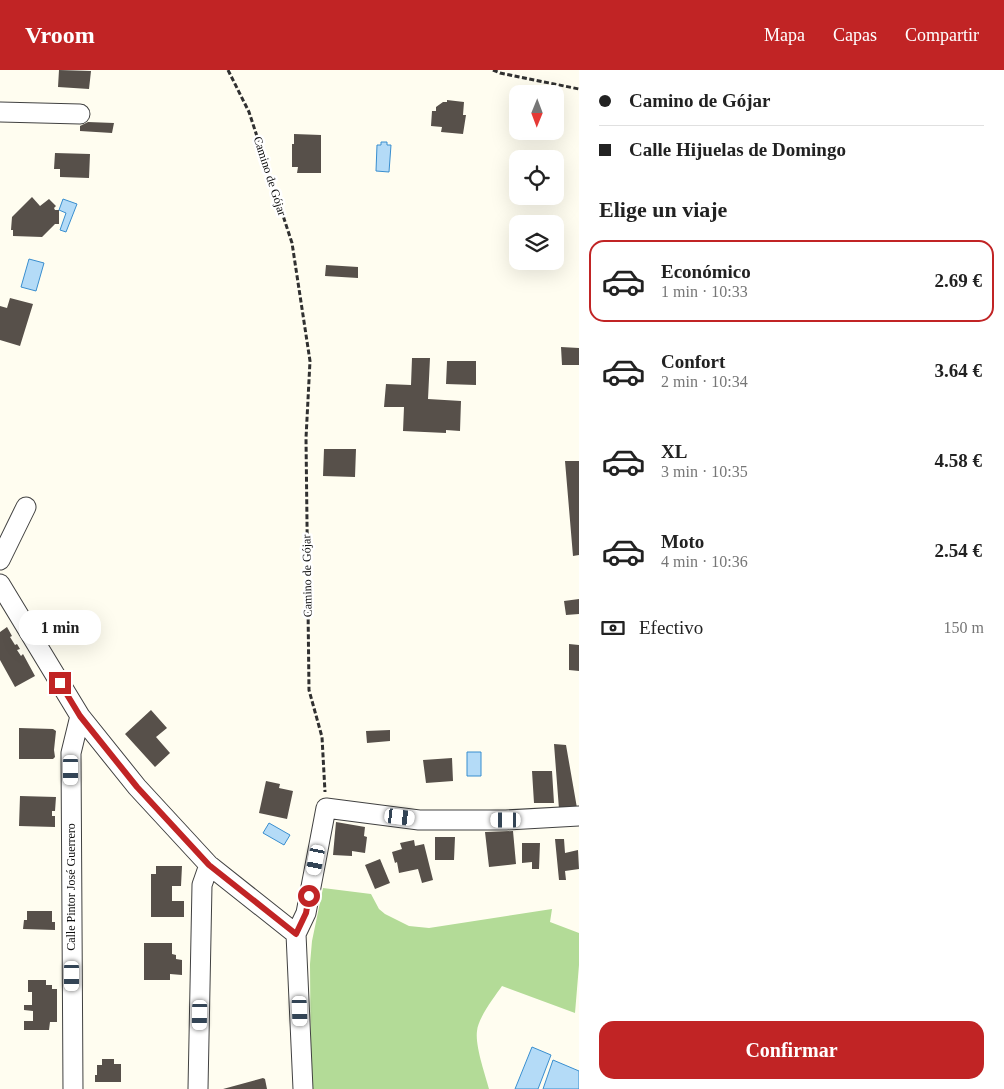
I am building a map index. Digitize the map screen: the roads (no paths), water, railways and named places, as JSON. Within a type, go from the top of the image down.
[{"type":"street","points":[[0,112],[80,114]]},
{"type":"street","points":[[0,560],[26,507]]},
{"type":"street","points":[[0,584],[80,716],[137,787],[209,865],[296,934]]},
{"type":"street","name":"Calle Pintor José Guerrero","points":[[73,1089],[71,752],[80,716]]},
{"type":"street","points":[[303,1089],[296,934],[306,913],[326,808],[419,820],[506,820],[579,816]]},
{"type":"street","points":[[198,1089],[202,885],[209,865]]},
{"type":"water","points":[[381,142],[387,142],[387,145],[391,145],[389,172],[376,171],[377,145],[381,145]]},
{"type":"water","points":[[63,199],[77,204],[66,232],[60,230],[66,213],[59,210]]},
{"type":"water","points":[[29,259],[44,263],[36,291],[21,287]]},
{"type":"water","points":[[467,752],[481,752],[481,776],[467,776]]},
{"type":"water","points":[[269,823],[290,835],[284,845],[263,833]]},
{"type":"water","points":[[532,1047],[551,1055],[538,1089],[515,1089]]},
{"type":"water","points":[[553,1060],[579,1071],[579,1089],[543,1089]]}]
